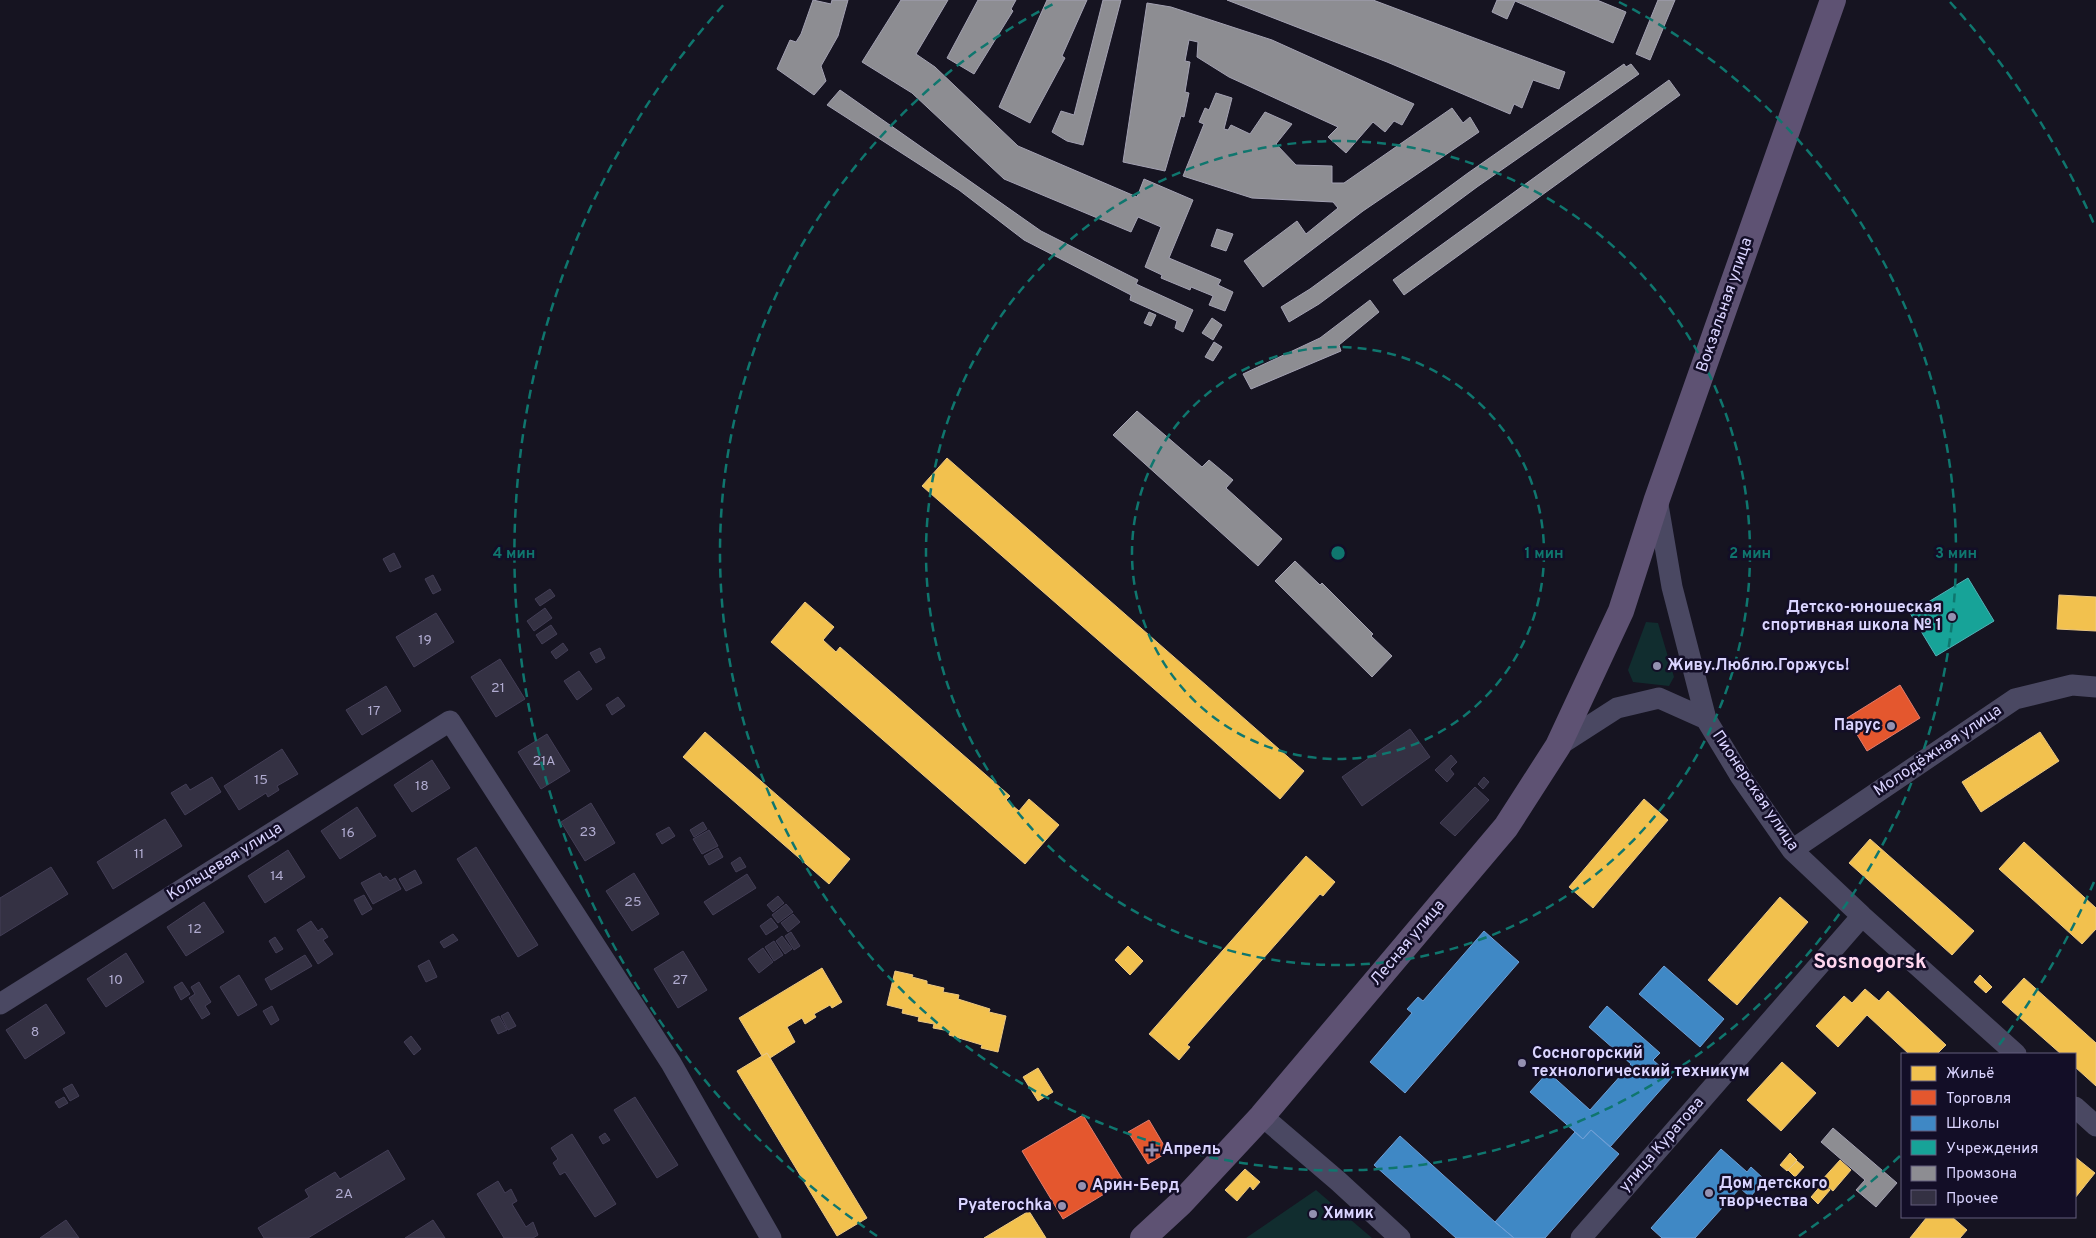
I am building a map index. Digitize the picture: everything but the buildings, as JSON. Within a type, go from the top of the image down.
[{"type":"main road","name":"Вокзальная улица","points":[[1621,611],[1657,499],[1833,0]]},
{"type":"main road","name":"Лесная улица","points":[[1142,1238],[1180,1203],[1262,1116],[1506,827],[1558,746],[1621,611]]},
{"type":"street","name":"Пионерская улица","points":[[1657,499],[1672,587],[1706,719],[1741,777],[1792,850],[1862,916],[2015,1053]]},
{"type":"street","name":"Молодёжная улица","points":[[1792,850],[2015,699],[2072,685],[2096,687]]},
{"type":"street","points":[[1558,746],[1618,708],[1659,698],[1706,719]]},
{"type":"street","name":"Кольцевая улица","points":[[0,1004],[450,720],[671,1063],[771,1238]]},
{"type":"street","name":"улица Куратова","points":[[1581,1238],[1862,916]]},
{"type":"street","points":[[2076,1108],[2096,1126]]},
{"type":"street","points":[[1262,1116],[1400,1238]]},
{"type":"green space","points":[[1646,622],[1658,623],[1674,677],[1669,686],[1633,682],[1628,670]]},
{"type":"green space","name":"Химик","points":[[1316,1190],[1372,1238],[1246,1238]]},
{"type":"place","name":"Детско-юношеская спортивная школа № 1","points":[[1952,617]]},
{"type":"place","name":"Живу.Люблю.Горжусь!","points":[[1657,666]]},
{"type":"place","name":"Парус","points":[[1891,726]]},
{"type":"place","name":"Сосногорский технологический техникум","points":[[1522,1063]]},
{"type":"place","name":"Апрель","points":[[1152,1150]]},
{"type":"place","name":"Арин-Берд","points":[[1082,1186]]},
{"type":"place","name":"Дом детского творчества","points":[[1709,1193]]},
{"type":"place","name":"Pyaterochka","points":[[1062,1206]]},
{"type":"place","name":"Химик","points":[[1313,1214]]},
{"type":"district","name":"Sosnogorsk","points":[[1870,962]]}]
